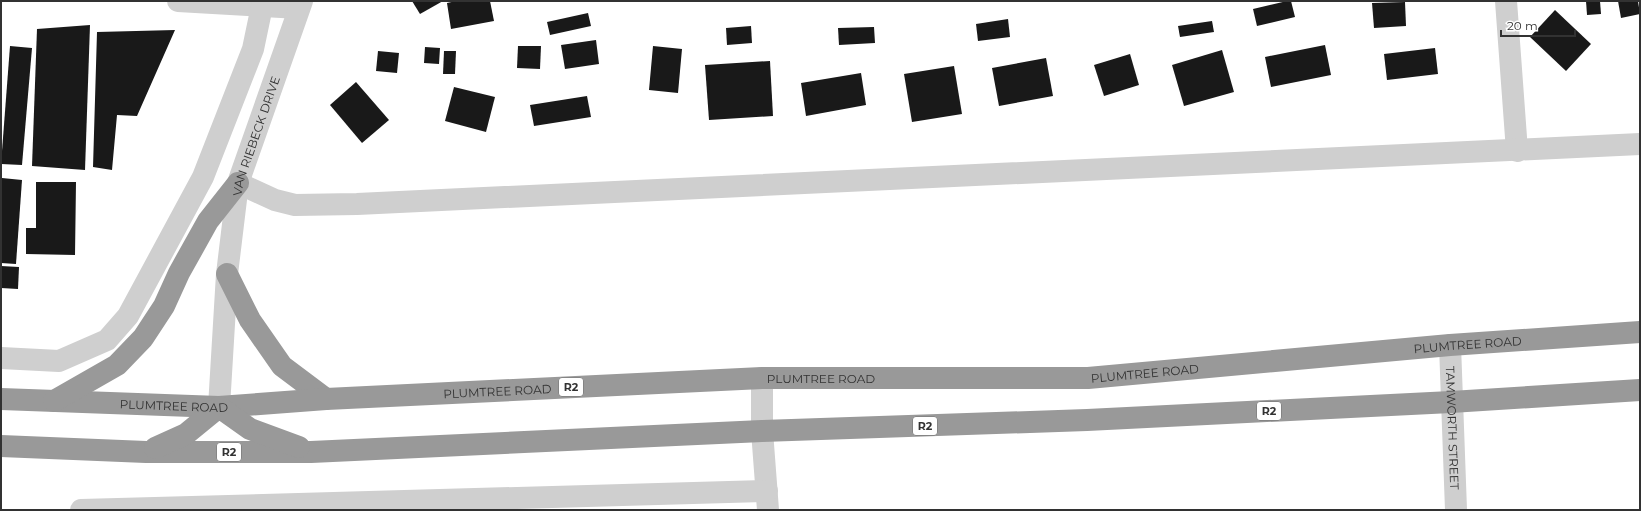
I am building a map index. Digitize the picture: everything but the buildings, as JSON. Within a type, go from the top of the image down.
[{"type":"highway","points":[[54,401],[117,365],[143,338],[164,306],[179,273],[208,221],[238,183]]},
{"type":"highway","points":[[227,274],[250,320],[282,366],[326,399]]},
{"type":"highway","name":"PLUMTREE ROAD","points":[[1,399],[219,407],[326,399],[762,378],[1088,378],[1450,345],[1640,332]]},
{"type":"highway","name":"R2","points":[[1,446],[146,452],[311,452],[762,431],[1088,420],[1451,402],[1640,390]]},
{"type":"highway","points":[[146,452],[186,434],[219,407],[250,429],[311,452]]},
{"type":"street","points":[[178,1],[262,6],[301,5]]},
{"type":"street","points":[[1506,1],[1517,151]]},
{"type":"street","name":"VAN RIEBECK DRIVE","points":[[219,407],[227,274],[238,183],[301,5]]},
{"type":"street","points":[[1,358],[59,361],[107,340],[128,316],[203,177],[253,49],[262,6]]},
{"type":"street","points":[[238,183],[275,200],[295,205],[357,204],[1517,151],[1640,144]]},
{"type":"street","name":"TAMWORTH STREET","points":[[1450,345],[1456,510]]},
{"type":"street","points":[[81,510],[767,500],[762,431],[762,378]]}]
